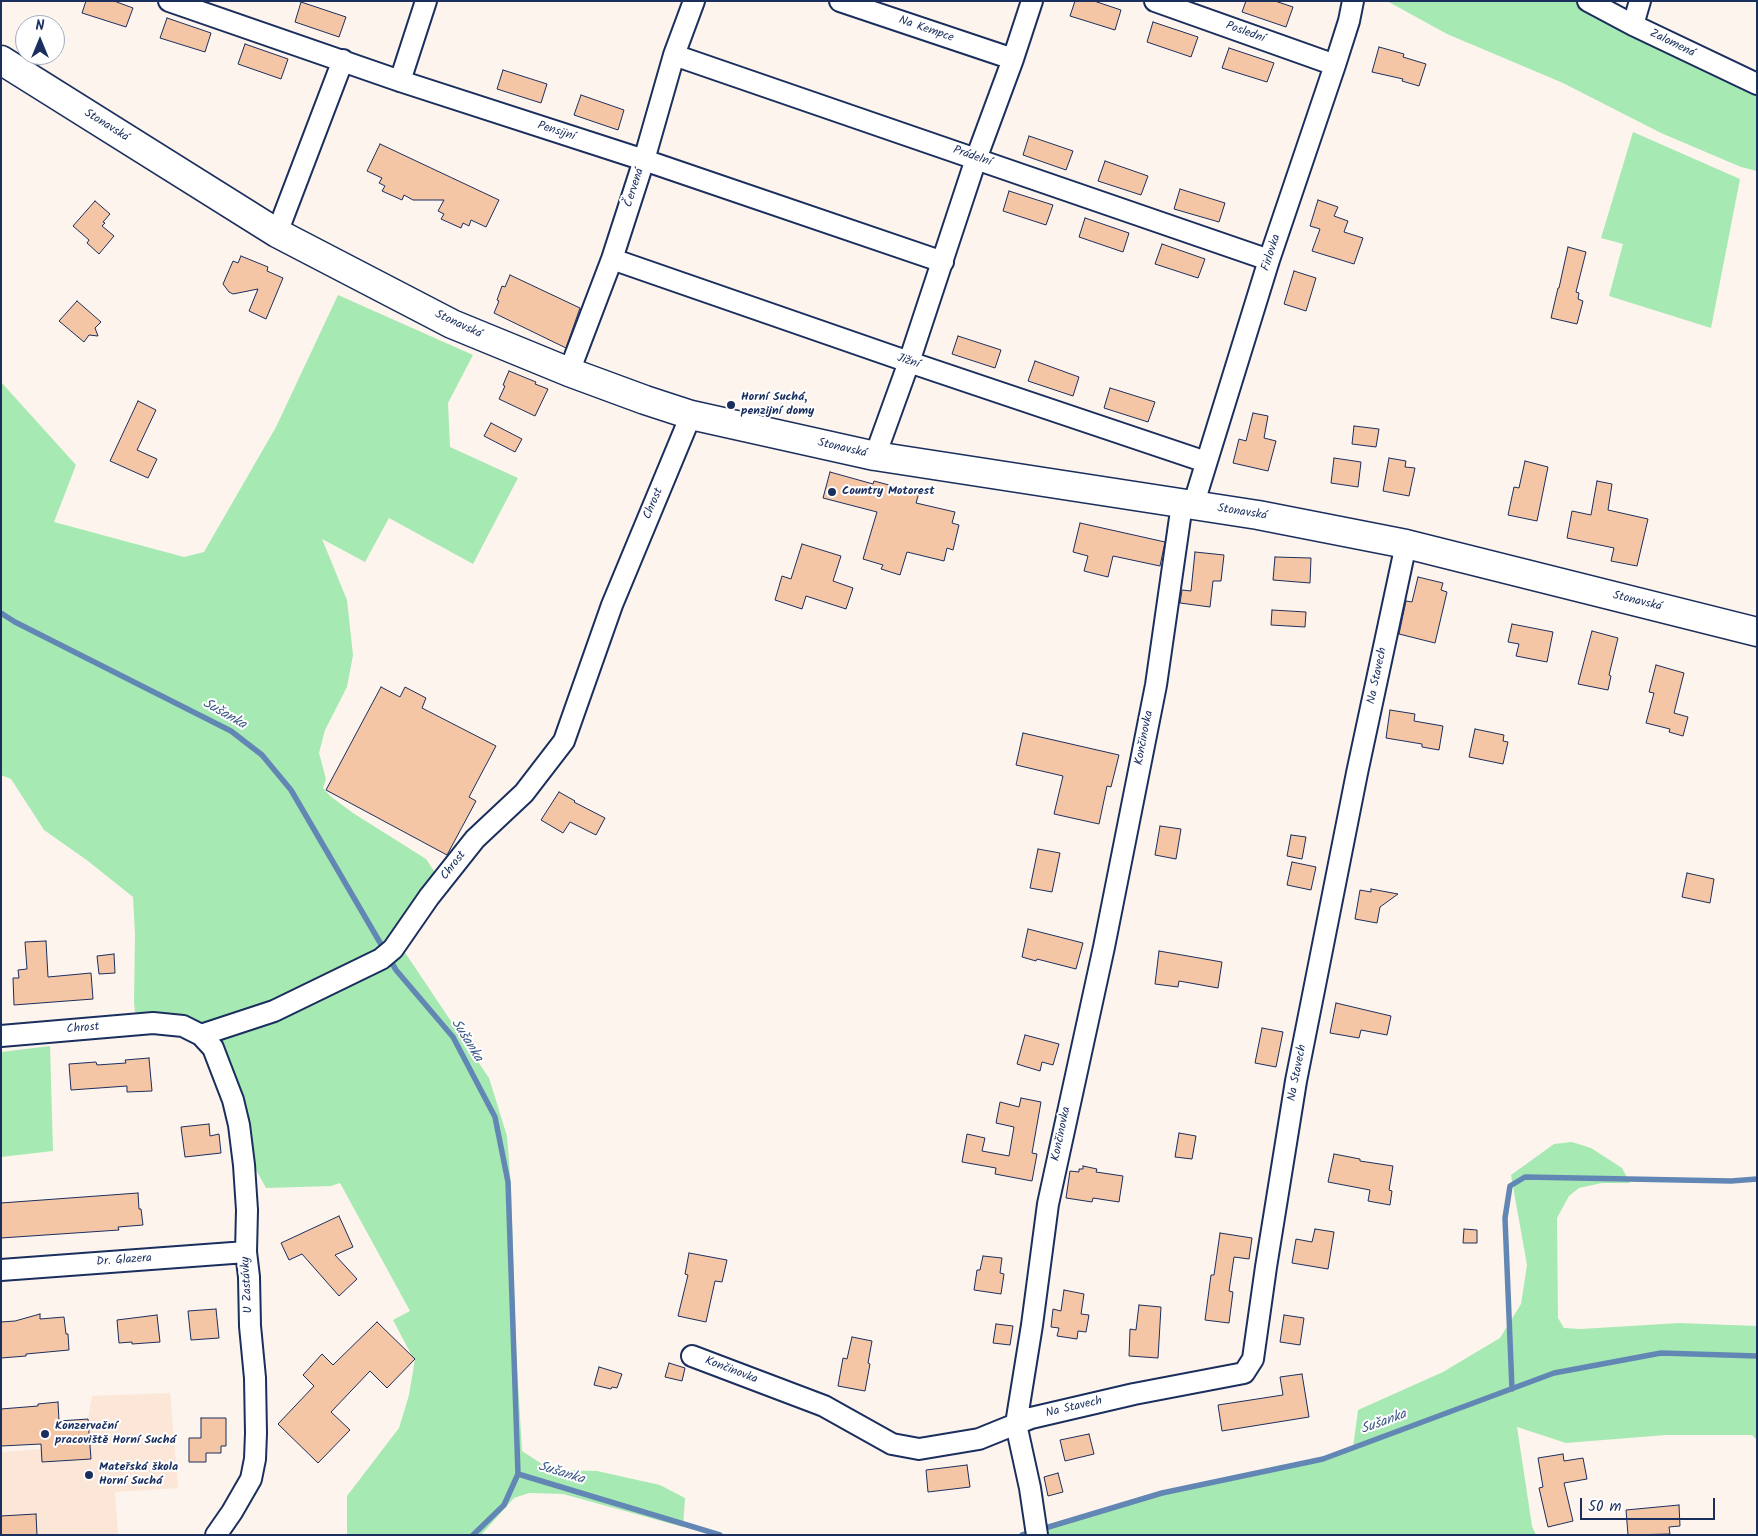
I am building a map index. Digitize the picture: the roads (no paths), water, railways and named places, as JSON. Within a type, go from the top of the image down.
[{"type":"main road","name":"Stonavská","points":[[1,60],[277,233],[452,324],[568,372],[691,415],[876,456],[1258,515],[1406,544],[1757,632]]},
{"type":"street","name":"Pensijní","points":[[169,1],[943,262]]},
{"type":"street","points":[[400,80],[426,1]]},
{"type":"street","name":"Červená","points":[[568,372],[612,259],[644,160],[674,54],[694,1]]},
{"type":"street","name":"Na Kempce","points":[[840,1],[1013,59]]},
{"type":"street","points":[[876,456],[943,262],[976,159],[1032,1]]},
{"type":"street","name":"Poslední","points":[[1155,1],[1335,65]]},
{"type":"street","name":"Firlovka","points":[[1188,505],[1206,462],[1269,260],[1335,65],[1349,21],[1353,1]]},
{"type":"street","name":"Zalomená","points":[[1588,1],[1633,25],[1757,84]]},
{"type":"street","points":[[1633,25],[1640,1]]},
{"type":"street","name":"Prádelní","points":[[674,54],[1269,260]]},
{"type":"street","points":[[277,233],[343,60]]},
{"type":"street","name":"Jižní","points":[[612,259],[1206,462]]},
{"type":"street","name":"Chrost","points":[[1,1036],[153,1023],[183,1026],[201,1035],[274,1011],[387,954],[475,839],[524,793],[564,741],[612,605],[691,415]]},
{"type":"street","name":"Končinovka","points":[[692,1356],[824,1406],[892,1444],[919,1449],[979,1439],[1016,1424],[1032,1326],[1048,1204],[1104,947],[1156,685],[1188,505]]},
{"type":"street","name":"Na Stavech","points":[[1016,1424],[1031,1418],[1134,1394],[1244,1373],[1253,1359],[1296,1081],[1357,773],[1406,544]]},
{"type":"street","name":"U Zastávky","points":[[201,1035],[213,1048],[225,1076],[233,1100],[238,1125],[245,1183],[246,1252],[255,1378],[255,1459],[251,1479],[216,1535]]},
{"type":"street","name":"Dr. Glazera","points":[[1,1270],[246,1252]]},
{"type":"street","points":[[1016,1424],[1030,1488],[1036,1528]]},
{"type":"waterway","name":"Sušanka","points":[[1,613],[15,622],[231,731],[262,755],[291,790],[396,970],[453,1037],[495,1117],[508,1182],[518,1474],[720,1535]]},
{"type":"waterway","points":[[1512,1389],[1505,1218],[1510,1186],[1525,1177],[1731,1181],[1757,1179]]},
{"type":"waterway","name":"Sušanka","points":[[1022,1535],[1162,1493],[1323,1459],[1554,1373],[1661,1353],[1757,1356]]},
{"type":"waterway","points":[[473,1535],[504,1505],[518,1474]]},
{"type":"place","name":"Horní Suchá, penzijní domy","points":[[731,405]]},
{"type":"place","name":"Country Motorest","points":[[832,492]]},
{"type":"place","name":"Konzervační pracoviště Horní Suchá","points":[[45,1434]]},
{"type":"place","name":"Mateřská škola Horní Suchá","points":[[89,1475]]}]
